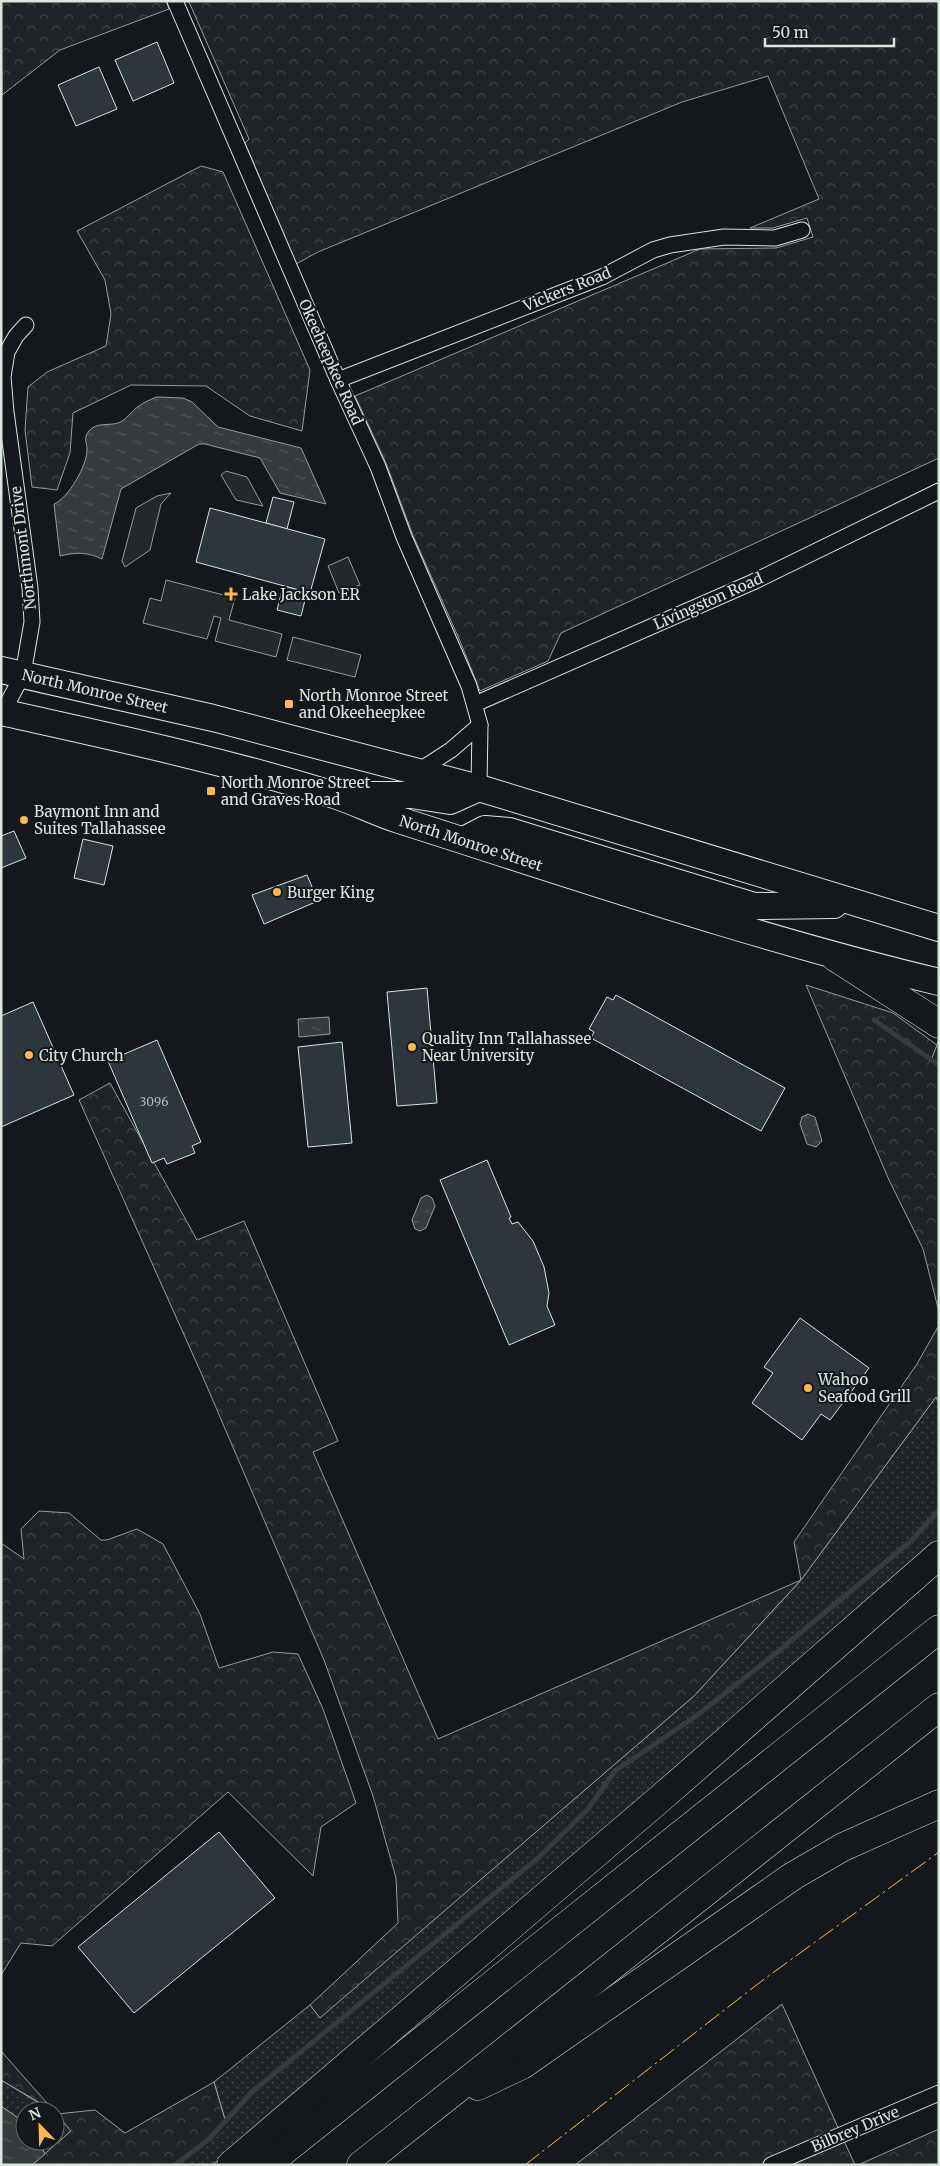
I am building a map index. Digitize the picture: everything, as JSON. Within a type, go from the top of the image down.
[{"type":"highway","name":"North Monroe Street","points":[[12,672],[213,718],[479,788],[939,928]]},
{"type":"highway","name":"North Monroe Street","points":[[2,712],[160,748],[336,795],[395,818],[546,868],[835,957],[939,982]]},
{"type":"highway","points":[[336,795],[411,795],[450,801],[479,788]]},
{"type":"highway","points":[[464,840],[484,829],[509,831],[754,906],[859,905]]},
{"type":"highway","points":[[835,957],[939,1024]]},
{"type":"highway","points":[[231,2165],[655,1803],[939,1555]]},
{"type":"highway","points":[[266,2165],[939,1630]]},
{"type":"highway","points":[[361,2165],[939,1707]]},
{"type":"highway","points":[[432,2109],[522,2065],[793,1876],[843,1847],[939,1804]]},
{"type":"street","name":"Okeeheepkee Road","points":[[175,1],[338,380],[378,467],[404,536],[453,644],[475,704],[480,725],[479,788]]},
{"type":"street","name":"Vickers Road","points":[[338,380],[602,277],[653,250],[670,244],[724,237],[775,238],[802,230]]},
{"type":"street","name":"Northmont Drive","points":[[2,712],[12,672],[32,622],[30,588],[3,377],[7,352],[16,336],[26,325]]},
{"type":"street","name":"Livingston Road","points":[[475,704],[753,582],[939,491]]},
{"type":"street","points":[[417,772],[451,750],[480,725]]},
{"type":"street","name":"Bilbrey Drive","points":[[771,2165],[939,2094]]},
{"type":"green space","points":[[1,1],[166,1],[169,9],[60,50],[2,95]]},
{"type":"green space","points":[[185,1],[939,1],[939,458],[561,633],[548,661],[480,691],[412,533],[386,463],[355,396],[700,249],[776,248],[813,237],[807,218],[773,228],[750,228],[819,199],[768,76],[682,102],[318,252],[296,264],[245,143],[249,139],[189,2]]},
{"type":"green space","points":[[201,166],[223,172],[310,370],[302,431],[250,416],[206,386],[131,385],[73,413],[70,453],[57,490],[32,487],[25,430],[28,387],[47,372],[106,346],[111,314],[105,280],[77,231]]},
{"type":"green space","points":[[806,985],[893,1013],[937,1045],[931,1060],[939,1065],[939,1312],[923,1249],[889,1180]]},
{"type":"green space","points":[[939,1039],[939,1065],[931,1060]]},
{"type":"green space","points":[[110,1083],[197,1240],[244,1221],[338,1441],[313,1452],[438,1739],[801,1580],[694,1696],[320,2018],[310,2005],[398,1923],[396,1878],[373,1796],[324,1660],[202,1375],[79,1100]]},
{"type":"green space","points":[[939,1325],[939,1403],[936,1397],[801,1580],[794,1542],[917,1364]]},
{"type":"green space","points":[[936,1397],[939,1403],[939,1547],[357,2052],[212,2165],[175,2165],[226,2123],[214,2082],[310,2005],[320,2017],[694,1696],[801,1580]]},
{"type":"green space","points":[[39,1511],[69,1513],[101,1540],[107,1540],[137,1529],[163,1544],[200,1614],[219,1668],[273,1652],[298,1654],[323,1709],[356,1803],[321,1827],[313,1876],[228,1792],[52,1946],[21,1943],[1,1975],[1,1543],[24,1559],[21,1529]]},
{"type":"green space","points":[[782,2004],[855,2165],[575,2165]]},
{"type":"green space","points":[[1,2051],[45,2101],[37,2101],[1,2080]]},
{"type":"green space","points":[[1,2080],[36,2101],[15,2101],[15,2116],[1,2106]]},
{"type":"green space","points":[[214,2082],[226,2123],[175,2165],[32,2165],[48,2151],[65,2151],[65,2136],[71,2131],[65,2124],[65,2113],[95,2110],[125,2133]]},
{"type":"green space","points":[[65,2123],[72,2130],[65,2136]]},
{"type":"green space","points":[[939,2129],[939,2165],[858,2165]]},
{"type":"shaded area","points":[[226,471],[247,477],[263,506],[236,500],[221,475]]},
{"type":"shaded area","points":[[171,493],[161,504],[150,550],[125,567],[122,561],[136,508],[157,496]]},
{"type":"shaded area","points":[[348,557],[360,585],[339,593],[328,566]]},
{"type":"shaded area","points":[[166,580],[235,598],[229,620],[282,634],[276,657],[215,641],[221,618],[214,616],[207,639],[143,623],[150,598],[161,601]]},
{"type":"shaded area","points":[[293,637],[361,655],[355,677],[287,660]]},
{"type":"water","points":[[156,397],[183,398],[192,402],[218,427],[301,448],[326,504],[280,493],[260,458],[199,444],[121,489],[102,559],[81,553],[60,556],[54,504],[71,488],[81,472],[87,449],[87,433],[95,426],[121,422],[136,408]]},
{"type":"water","points":[[329,1017],[330,1034],[299,1037],[298,1019]]},
{"type":"water","points":[[808,1114],[815,1117],[822,1141],[816,1147],[807,1144],[800,1124],[802,1117]]},
{"type":"water","points":[[427,1195],[432,1198],[435,1206],[426,1228],[420,1231],[415,1229],[412,1220],[421,1198]]},
{"type":"water","points":[[1,2106],[15,2116],[15,2151],[43,2151],[45,2154],[32,2165],[1,2165]]},
{"type":"building","points":[[157,42],[174,83],[133,101],[115,60]]},
{"type":"building","points":[[99,67],[117,109],[76,126],[58,85]]},
{"type":"building","points":[[273,497],[294,502],[287,529],[266,523]]},
{"type":"building","points":[[210,508],[325,539],[310,593],[196,562]]},
{"type":"building","points":[[283,586],[307,592],[301,616],[277,610]]},
{"type":"building","points":[[14,831],[26,858],[1,868],[1,836]]},
{"type":"building","points":[[83,839],[113,846],[104,885],[74,878]]},
{"type":"building","points":[[307,875],[318,901],[264,924],[252,895]]},
{"type":"building","name":"Quality Inn Tallahassee Near University","points":[[427,988],[437,1103],[397,1106],[387,992]]},
{"type":"building","points":[[616,995],[785,1088],[761,1131],[591,1038],[594,1032],[589,1029],[607,997],[613,1000]]},
{"type":"building","name":"City Church","points":[[33,1002],[74,1095],[1,1127],[1,1016]]},
{"type":"building","points":[[157,1040],[201,1142],[192,1146],[195,1153],[167,1164],[164,1158],[152,1163],[108,1061]]},
{"type":"building","points":[[342,1042],[352,1143],[308,1147],[298,1047]]},
{"type":"building","points":[[487,1160],[511,1217],[509,1218],[512,1224],[518,1222],[533,1241],[544,1267],[549,1293],[547,1306],[555,1325],[509,1345],[440,1180]]},
{"type":"building","name":"Wahoo Seafood Grill","points":[[800,1318],[869,1368],[830,1420],[821,1414],[802,1440],[752,1403],[773,1373],[764,1367]]},
{"type":"building","points":[[219,1832],[275,1898],[134,2013],[78,1947]]},
{"type":"waterway","points":[[874,1020],[939,1065]]},
{"type":"waterway","points":[[175,2165],[208,2140],[253,2091],[538,1858],[588,1809],[615,1771],[696,1716],[770,1658],[911,1541],[939,1510]]},
{"type":"power","points":[[525,2165],[763,1980],[939,1852]]},
{"type":"place","name":"Lake Jackson ER","points":[[231,594]]},
{"type":"place","name":"North Monroe Street and Okeeheepkee","points":[[289,704]]},
{"type":"place","name":"North Monroe Street and Graves Road","points":[[211,791]]},
{"type":"place","name":"Baymont Inn and Suites Tallahassee","points":[[24,820]]},
{"type":"place","name":"Burger King","points":[[277,892]]},
{"type":"place","name":"Quality Inn Tallahassee Near University","points":[[412,1047]]},
{"type":"place","name":"City Church","points":[[29,1055]]},
{"type":"place","name":"Wahoo Seafood Grill","points":[[808,1388]]}]
